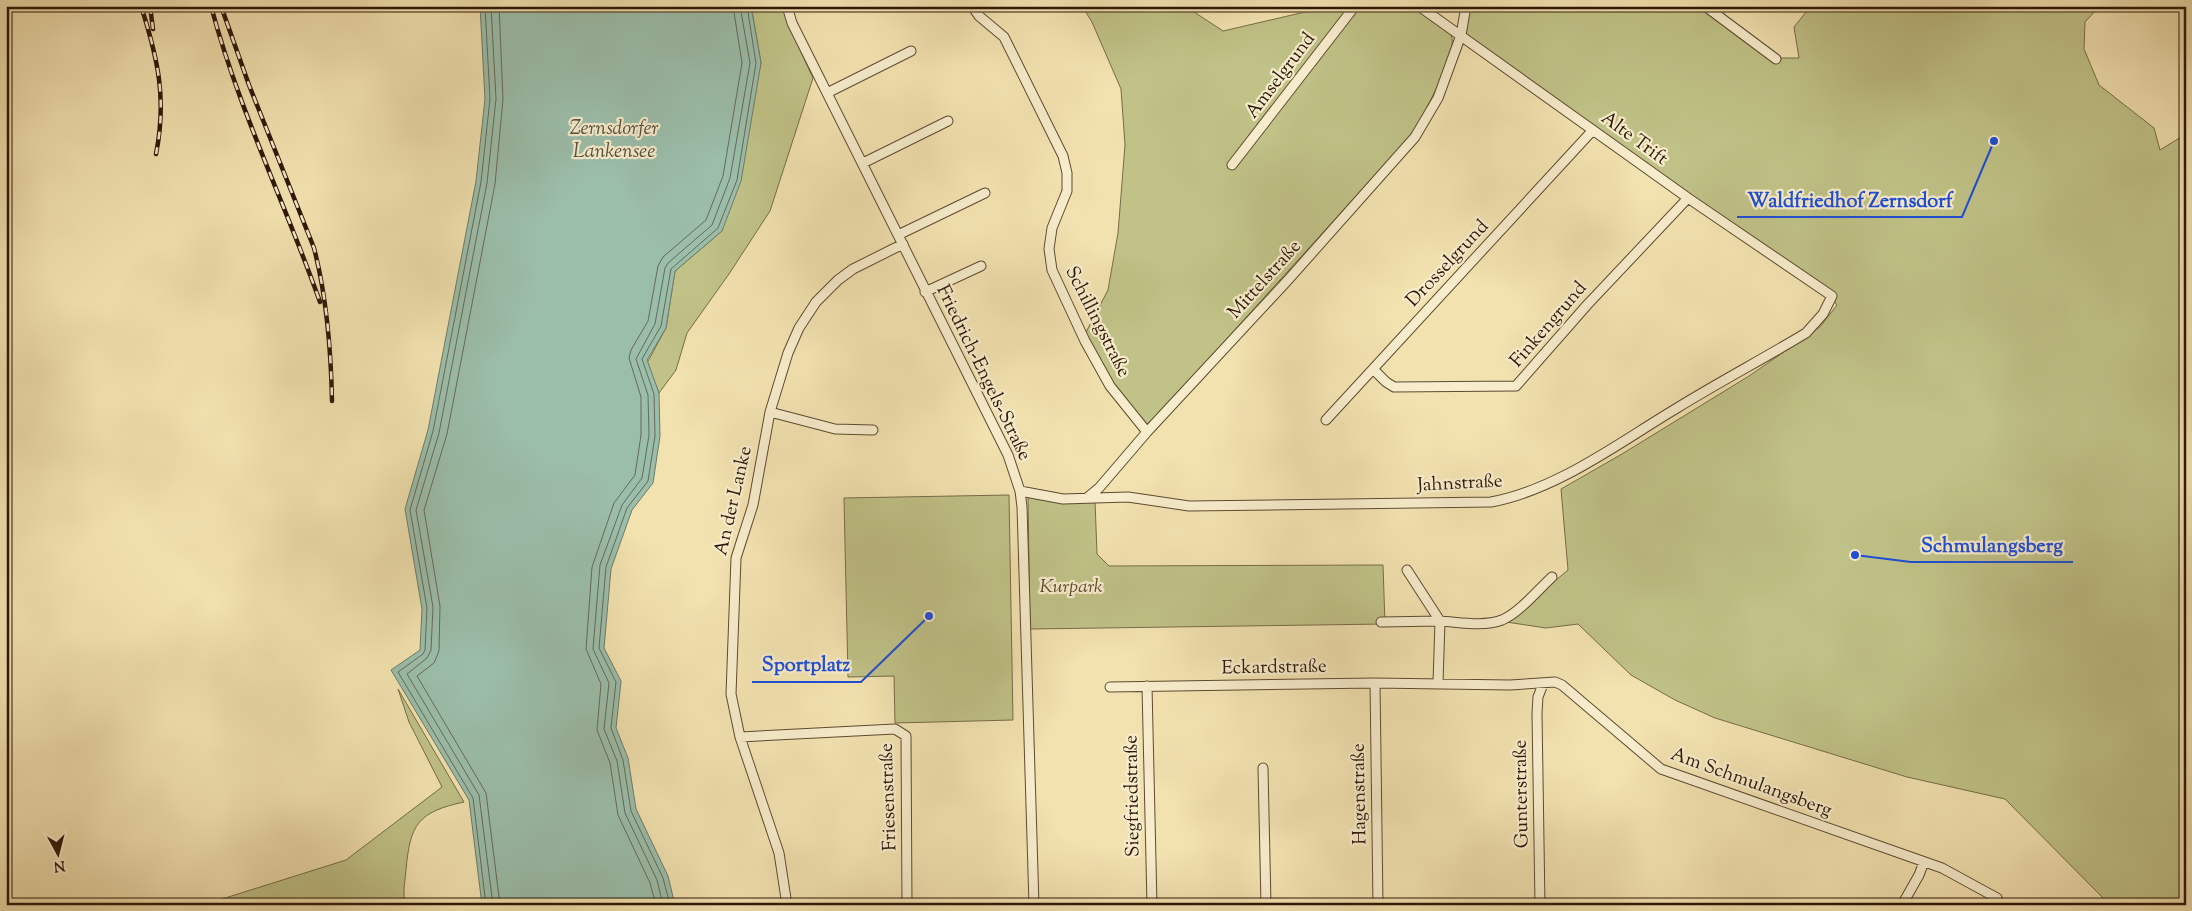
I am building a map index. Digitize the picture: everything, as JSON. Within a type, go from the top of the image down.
[{"type":"street","name":"Friedrich-Engels-Straße","points":[[787,6],[792,23],[1008,455],[1020,491],[1028,677],[1034,905]]},
{"type":"street","name":"Schillingstraße","points":[[972,6],[979,16],[1004,37],[1063,156],[1067,173],[1067,191],[1052,228],[1048,249],[1052,270],[1085,341],[1110,386],[1147,432]]},
{"type":"street","name":"Amselgrund","points":[[1232,166],[1355,6]]},
{"type":"street","name":"Alte Trift","points":[[1419,6],[1688,198],[1832,296]]},
{"type":"street","name":"Mittelstraße","points":[[1088,497],[1099,488],[1147,432],[1288,280],[1415,137],[1438,98],[1461,35],[1466,6]]},
{"type":"street","points":[[1704,6],[1776,58]]},
{"type":"street","points":[[827,92],[911,51]]},
{"type":"street","points":[[863,163],[948,121]]},
{"type":"street","name":"Drosselgrund","points":[[1326,420],[1593,130]]},
{"type":"street","name":"An der Lanke","points":[[787,905],[779,853],[740,737],[731,694],[736,558],[754,505],[770,412],[788,353],[799,328],[816,302],[838,280],[853,269],[985,193]]},
{"type":"street","name":"Finkengrund","points":[[1373,369],[1386,382],[1394,386],[1516,386],[1588,305],[1688,198]]},
{"type":"street","points":[[925,292],[981,266]]},
{"type":"street","name":"Jahnstraße","points":[[1088,497],[1128,497],[1189,506],[1481,502],[1511,498],[1532,492],[1589,461],[1702,392],[1806,333],[1823,314],[1832,296]]},
{"type":"street","points":[[770,412],[835,429],[873,430]]},
{"type":"street","points":[[1020,491],[1063,499],[1088,497]]},
{"type":"street","points":[[1407,570],[1440,621],[1438,684]]},
{"type":"street","points":[[1381,622],[1440,621],[1476,624],[1501,620],[1513,613],[1552,577]]},
{"type":"street","name":"Eckardstraße","points":[[1110,687],[1375,682],[1510,685]]},
{"type":"street","name":"Hagenstraße","points":[[1375,682],[1378,905]]},
{"type":"street","name":"Am Schmulangsberg","points":[[1510,685],[1555,682],[1562,685],[1661,769],[1958,875],[1997,898]]},
{"type":"street","name":"Gunterstraße","points":[[1540,905],[1537,712],[1538,697],[1543,684]]},
{"type":"street","name":"Siegfriedstraße","points":[[1147,686],[1152,905]]},
{"type":"street","name":"Friesenstraße","points":[[740,737],[895,729],[906,736],[907,905]]},
{"type":"street","points":[[1263,768],[1266,905]]},
{"type":"street","points":[[1902,905],[1920,875],[1924,862]]},
{"type":"green space","points":[[751,6],[783,6],[789,26],[813,78],[770,211],[729,274],[687,333],[676,370],[659,393],[647,363],[666,328],[675,271],[722,231],[761,63]]},
{"type":"green space","points":[[1082,6],[1185,6],[1223,31],[1331,6],[1420,6],[1451,35],[1450,55],[1445,69],[1412,134],[1147,427],[1112,384],[1085,334],[1108,290],[1118,233],[1125,145],[1121,89],[1092,22]]},
{"type":"green space","points":[[1470,6],[1705,6],[1776,58],[1799,58],[1794,27],[1811,6],[2100,6],[2085,22],[2084,49],[2099,85],[2154,128],[2160,150],[2186,134],[2186,905],[2110,905],[2005,799],[1907,777],[1715,718],[1675,700],[1631,675],[1578,624],[1546,628],[1506,622],[1568,570],[1561,489],[1749,376],[1820,327],[1837,305],[1831,296],[1469,38],[1465,32]]},
{"type":"green space","points":[[1009,495],[1013,720],[895,723],[894,676],[848,677],[844,498]]},
{"type":"green space","name":"Kurpark","points":[[1028,497],[1095,500],[1097,554],[1109,566],[1383,565],[1385,624],[1030,629]]},
{"type":"green space","points":[[398,689],[464,802],[436,810],[419,822],[410,841],[404,896],[406,905],[203,905],[346,860],[442,787],[409,722]]},
{"type":"water","name":"Zernsdorfer Lankensee","points":[[480,6],[751,6],[761,63],[741,181],[722,231],[675,271],[666,328],[647,360],[659,393],[660,436],[653,483],[632,510],[611,569],[604,648],[621,681],[616,728],[628,758],[636,809],[668,876],[675,905],[482,905],[469,800],[391,670],[420,650],[422,609],[405,509],[428,430],[476,181],[485,99]]},
{"type":"railway","points":[[141,6],[156,62],[161,97],[161,115],[156,154]]},
{"type":"railway","points":[[150,6],[153,29]]},
{"type":"railway","points":[[211,6],[248,118],[320,302]]},
{"type":"railway","points":[[221,6],[249,85],[314,248],[328,324],[332,401]]},
{"type":"place","name":"Waldfriedhof Zernsdorf","points":[[1994,141]]},
{"type":"place","name":"Schmulangsberg","points":[[1855,555]]},
{"type":"place","name":"Sportplatz","points":[[929,616]]}]
